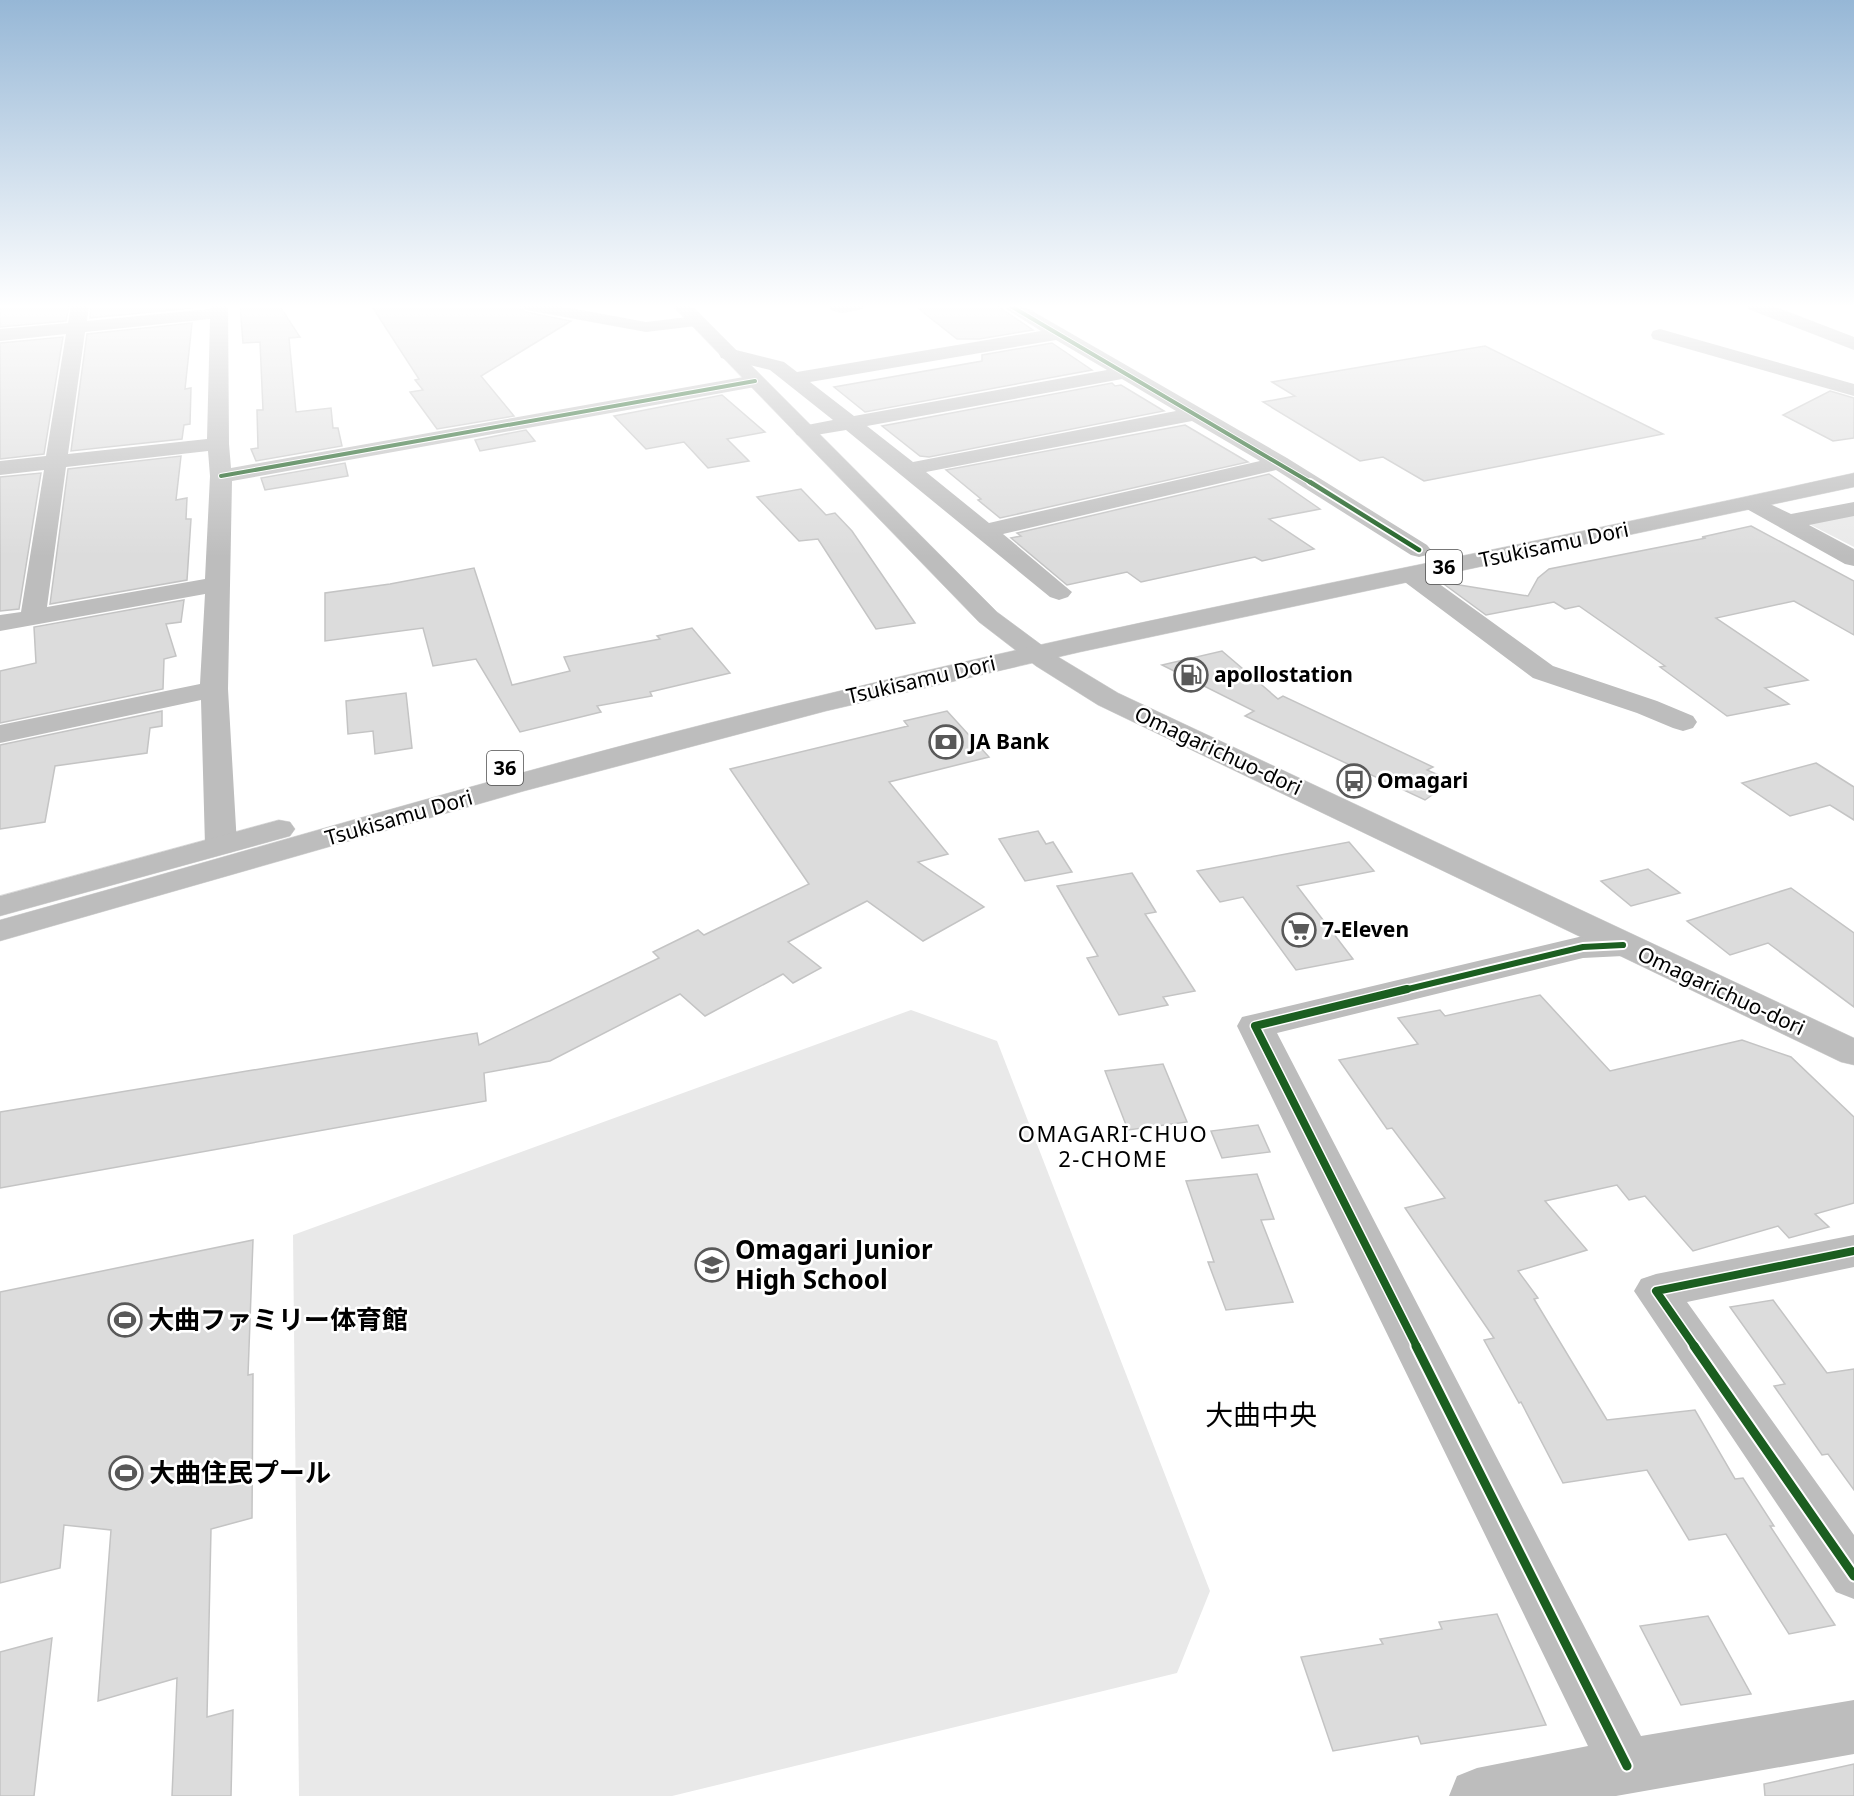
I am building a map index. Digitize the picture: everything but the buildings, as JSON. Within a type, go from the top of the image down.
[{"type":"main road","points":[[33,617],[66,389]]},
{"type":"main road","points":[[219,389],[218,444],[221,476],[214,689],[221,844]]},
{"type":"main road","points":[[221,476],[711,389]]},
{"type":"main road","name":"Omagarichuo-dori","points":[[763,389],[1023,646],[1107,699],[1403,837],[1623,945],[1854,1053]]},
{"type":"main road","points":[[805,389],[909,469],[1059,592]]},
{"type":"main road","points":[[804,431],[1038,389]]},
{"type":"main road","points":[[1152,389],[1280,463],[1415,562],[1543,672],[1647,707],[1683,722]]},
{"type":"main road","points":[[909,469],[1195,414]]},
{"type":"main road","points":[[0,468],[218,444]]},
{"type":"main road","points":[[1658,501],[1854,461]]},
{"type":"main road","points":[[985,531],[1280,463]]},
{"type":"main road","name":"Tsukisamu Dori","points":[[0,931],[570,770],[820,704],[1023,646],[1101,616],[1753,503],[1854,480]]},
{"type":"main road","points":[[1753,503],[1853,558]]},
{"type":"main road","points":[[1787,522],[1854,509]]},
{"type":"main road","name":"Tsukisamu Dori","points":[[1415,562],[1588,516]]},
{"type":"main road","points":[[0,623],[218,584]]},
{"type":"main road","name":"Tsukisamu Dori","points":[[0,906],[221,844],[614,739],[1023,646]]},
{"type":"main road","points":[[0,734],[214,689]]},
{"type":"main road","points":[[1623,945],[1582,947],[1255,1026],[1627,1766]]},
{"type":"main road","points":[[1854,1251],[1656,1291],[1854,1576]]},
{"type":"main road","points":[[1477,1796],[1627,1766],[1854,1727]]},
{"type":"shaded area","points":[[1854,513],[1854,547],[1809,524]]},
{"type":"shaded area","points":[[911,1010],[997,1041],[1210,1591],[1177,1673],[672,1796],[299,1796],[293,1235]]},
{"type":"cycle path","points":[[221,476],[711,389]]},
{"type":"cycle path","points":[[1152,389],[1279,463],[1419,550]]},
{"type":"cycle path","points":[[1623,945],[1583,947],[1255,1026],[1627,1766]]},
{"type":"cycle path","points":[[1854,1251],[1656,1291],[1854,1576]]},
{"type":"place","name":"apollostation","points":[[1191,675]]},
{"type":"place","name":"JA Bank","points":[[946,742]]},
{"type":"place","name":"Omagari","points":[[1354,781]]},
{"type":"place","name":"7-Eleven","points":[[1299,930]]},
{"type":"place","name":"Omagari Junior High School","points":[[712,1265]]},
{"type":"place","name":"大曲ファミリー体育館","points":[[125,1320]]},
{"type":"place","name":"大曲住民プール","points":[[126,1473]]},
{"type":"district","name":"OMAGARI-CHUO 2-CHOME","points":[[1113,1146]]},
{"type":"district","name":"大曲中央","points":[[1261,1415]]}]
